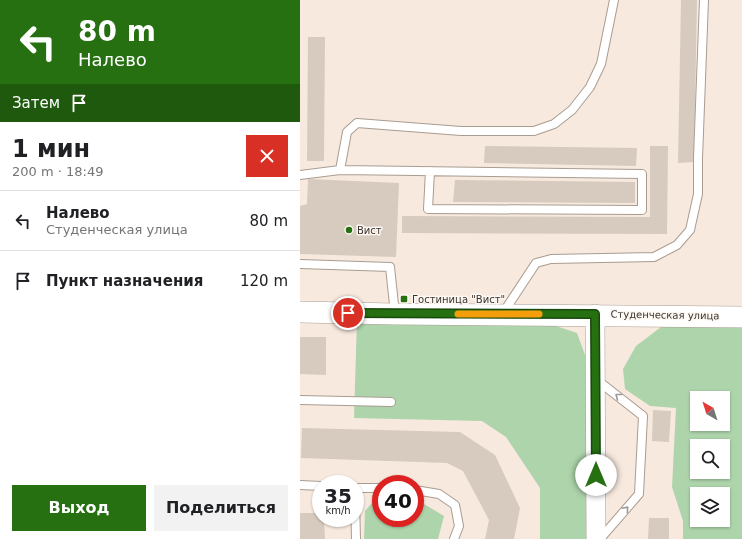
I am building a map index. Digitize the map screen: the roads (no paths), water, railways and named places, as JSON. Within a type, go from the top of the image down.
[{"type":"main road","name":"Студенческая улица","points":[[300,312],[395,314],[595,314],[739,317]]},
{"type":"street","points":[[595,314],[596,539]]},
{"type":"lane","points":[[340,170],[347,132],[357,123],[461,131],[534,131],[554,124],[572,110],[590,87],[601,64],[614,0]]},
{"type":"lane","points":[[503,314],[536,263],[552,259],[654,257],[677,245],[690,230],[698,194],[704,0]]},
{"type":"lane","points":[[300,175],[340,170],[430,171],[642,174],[642,210],[428,208],[430,171]]},
{"type":"lane","points":[[300,264],[390,267],[395,314]]},
{"type":"lane","points":[[596,379],[643,416],[639,494],[600,539]]},
{"type":"lane","points":[[300,400],[391,402]]},
{"type":"lane","points":[[300,485],[312,486]]},
{"type":"lane","points":[[424,492],[438,494],[456,505],[459,526],[454,539]]},
{"type":"lane","points":[[356,527],[356,539]]},
{"type":"place","name":"Вист","points":[[349,230]]},
{"type":"place","name":"Гостиница \"Вист\"","points":[[404,299]]}]
